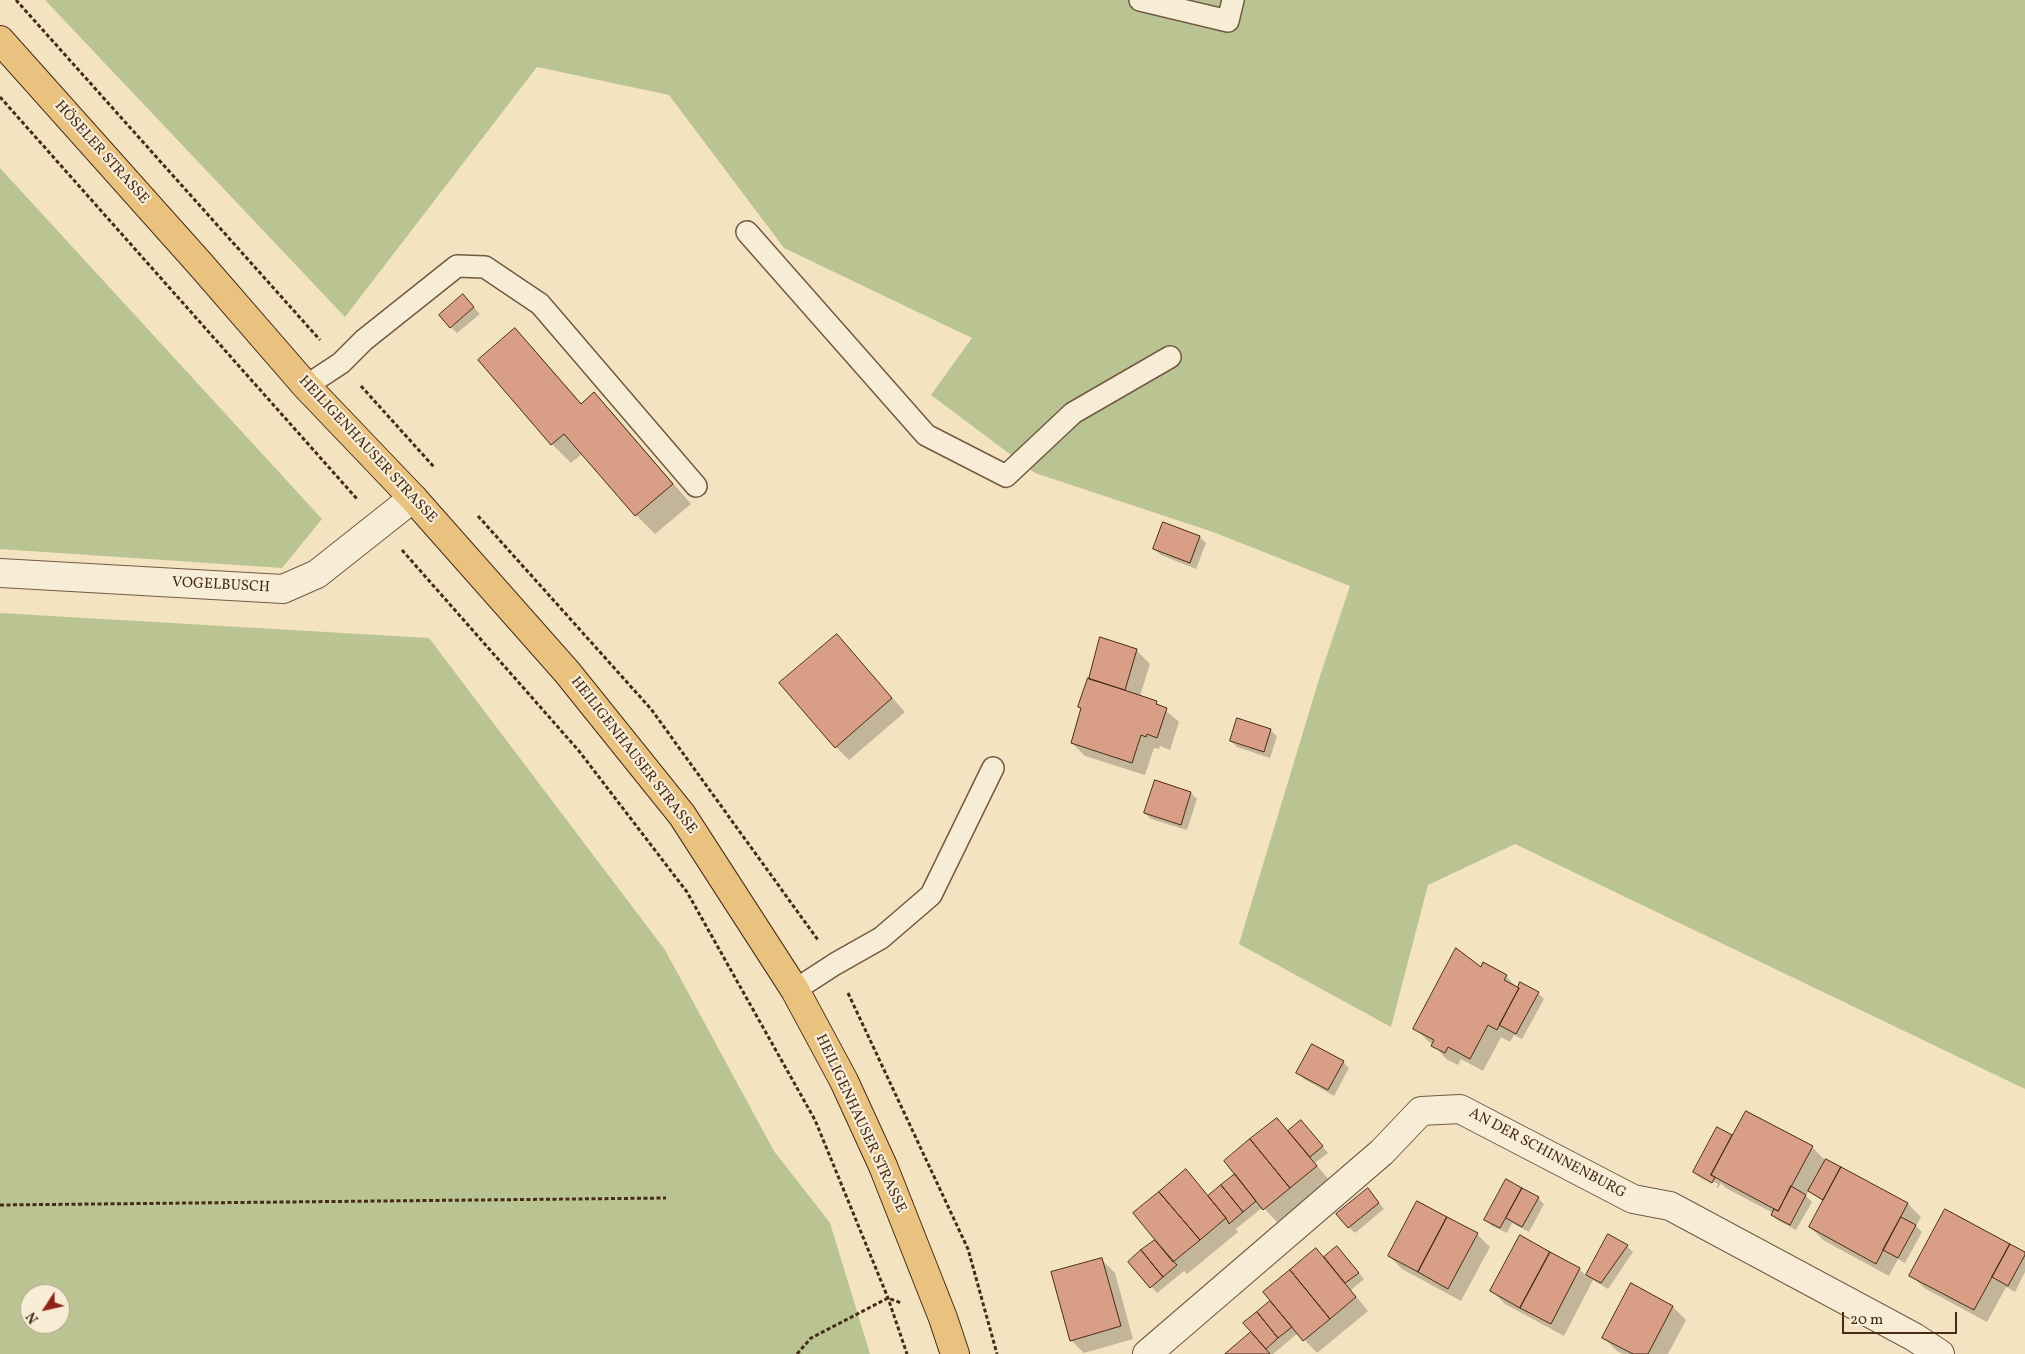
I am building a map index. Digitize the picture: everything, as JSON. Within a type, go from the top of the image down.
[{"type":"main road","name":"HÖSELER STRASSE","points":[[0,40],[202,265]]},
{"type":"main road","name":"HEILIGENHAUSER STRASSE","points":[[202,265],[306,386],[413,498],[568,672],[682,815],[795,990],[844,1081],[883,1166],[943,1318],[955,1354]]},
{"type":"street","name":"VOGELBUSCH","points":[[0,573],[283,589],[318,574],[413,498]]},
{"type":"street","name":"AN DER SCHINNENBURG","points":[[1147,1354],[1382,1152],[1421,1111],[1460,1108],[1633,1199],[1670,1206],[1914,1337],[1940,1354]]},
{"type":"lane","points":[[1140,0],[1228,21],[1233,0]]},
{"type":"lane","points":[[747,232],[926,435],[1006,476],[1073,413],[1170,357]]},
{"type":"lane","points":[[306,386],[341,363],[364,340],[457,266],[485,267],[540,304],[696,486]]},
{"type":"lane","points":[[795,990],[835,964],[881,938],[931,895],[993,768]]},
{"type":"path","points":[[0,97],[579,751],[687,892],[815,1120],[888,1298],[907,1354]]},
{"type":"path","points":[[0,1205],[666,1198]]},
{"type":"path","points":[[797,1354],[811,1338],[888,1298],[943,1318]]},
{"type":"green space","points":[[45,0],[2025,0],[2025,1089],[1515,844],[1428,885],[1391,1027],[1239,944],[1320,676],[1350,586],[1213,532],[1035,473],[931,395],[972,338],[784,248],[669,95],[537,67],[345,317]]},
{"type":"green space","points":[[0,168],[322,519],[282,568],[0,549]]},
{"type":"green space","points":[[0,613],[429,638],[665,950],[774,1151],[830,1223],[870,1354],[0,1354]]},
{"type":"building","points":[[463,294],[474,307],[450,328],[439,315]]},
{"type":"building","points":[[515,328],[581,404],[594,392],[673,484],[635,516],[564,434],[551,445],[478,360]]},
{"type":"building","points":[[1163,522],[1200,536],[1190,563],[1153,549]]},
{"type":"building","points":[[837,634],[892,698],[835,748],[779,683]]},
{"type":"building","points":[[1100,637],[1137,649],[1125,690],[1089,679]]},
{"type":"building","points":[[1088,678],[1157,701],[1156,704],[1167,708],[1157,738],[1147,734],[1146,737],[1141,735],[1132,763],[1071,743],[1081,708],[1078,707]]},
{"type":"building","points":[[1237,718],[1271,729],[1264,752],[1230,741]]},
{"type":"building","points":[[1155,780],[1191,792],[1181,825],[1144,813]]},
{"type":"building","points":[[1456,948],[1481,967],[1483,962],[1507,975],[1504,980],[1519,988],[1497,1030],[1488,1025],[1470,1059],[1448,1047],[1445,1053],[1431,1046],[1434,1040],[1413,1029]]},
{"type":"building","points":[[1520,982],[1539,992],[1516,1034],[1499,1025],[1519,988]]},
{"type":"building","points":[[1312,1044],[1344,1061],[1328,1090],[1296,1073]]},
{"type":"building","points":[[1746,1111],[1813,1146],[1778,1211],[1711,1175]]},
{"type":"building","points":[[1277,1118],[1317,1166],[1290,1188],[1250,1139]]},
{"type":"building","points":[[1301,1120],[1323,1146],[1310,1157],[1288,1131]]},
{"type":"building","points":[[1717,1127],[1732,1135],[1711,1175],[1715,1177],[1712,1183],[1693,1172]]},
{"type":"building","points":[[1250,1139],[1290,1188],[1263,1210],[1224,1161]]},
{"type":"building","points":[[1826,1159],[1841,1167],[1823,1200],[1808,1191]]},
{"type":"building","points":[[1841,1167],[1908,1203],[1876,1264],[1809,1227]]},
{"type":"building","points":[[1186,1169],[1226,1218],[1200,1240],[1159,1192]]},
{"type":"building","points":[[1235,1174],[1256,1201],[1243,1212],[1221,1185]]},
{"type":"building","points":[[1506,1179],[1522,1188],[1500,1228],[1484,1220]]},
{"type":"building","points":[[1221,1185],[1243,1212],[1229,1224],[1208,1196]]},
{"type":"building","points":[[1791,1186],[1806,1195],[1790,1225],[1771,1215],[1774,1209],[1778,1211]]},
{"type":"building","points":[[1368,1188],[1379,1203],[1348,1228],[1336,1214]]},
{"type":"building","points":[[1522,1188],[1539,1197],[1522,1227],[1506,1218]]},
{"type":"building","points":[[1159,1192],[1200,1240],[1173,1262],[1133,1213]]},
{"type":"building","points":[[1417,1201],[1447,1217],[1418,1272],[1388,1256]]},
{"type":"building","points":[[1945,1209],[2010,1244],[1974,1310],[1909,1276]]},
{"type":"building","points":[[1447,1217],[1478,1233],[1448,1289],[1418,1272]]},
{"type":"building","points":[[1901,1217],[1916,1225],[1898,1258],[1883,1250]]},
{"type":"building","points":[[1608,1234],[1628,1245],[1601,1283],[1586,1275]]},
{"type":"building","points":[[1520,1235],[1550,1252],[1520,1308],[1490,1291]]},
{"type":"building","points":[[1155,1240],[1177,1265],[1163,1277],[1141,1250]]},
{"type":"building","points":[[2010,1244],[2025,1252],[2025,1255],[2008,1286],[1992,1277]]},
{"type":"building","points":[[1337,1246],[1359,1273],[1345,1283],[1324,1257]]},
{"type":"building","points":[[1316,1248],[1356,1297],[1330,1319],[1290,1270]]},
{"type":"building","points":[[1141,1250],[1163,1277],[1150,1288],[1128,1262]]},
{"type":"building","points":[[1550,1252],[1580,1268],[1551,1324],[1520,1308]]},
{"type":"building","points":[[1102,1258],[1121,1326],[1070,1341],[1051,1272]]},
{"type":"building","points":[[1290,1270],[1330,1319],[1303,1341],[1263,1292]]},
{"type":"building","points":[[1631,1283],[1673,1306],[1648,1354],[1633,1354],[1602,1338]]},
{"type":"building","points":[[1270,1301],[1292,1327],[1278,1338],[1257,1312]]},
{"type":"building","points":[[1257,1312],[1278,1338],[1266,1349],[1243,1323]]},
{"type":"building","points":[[1251,1332],[1270,1354],[1225,1354]]}]
